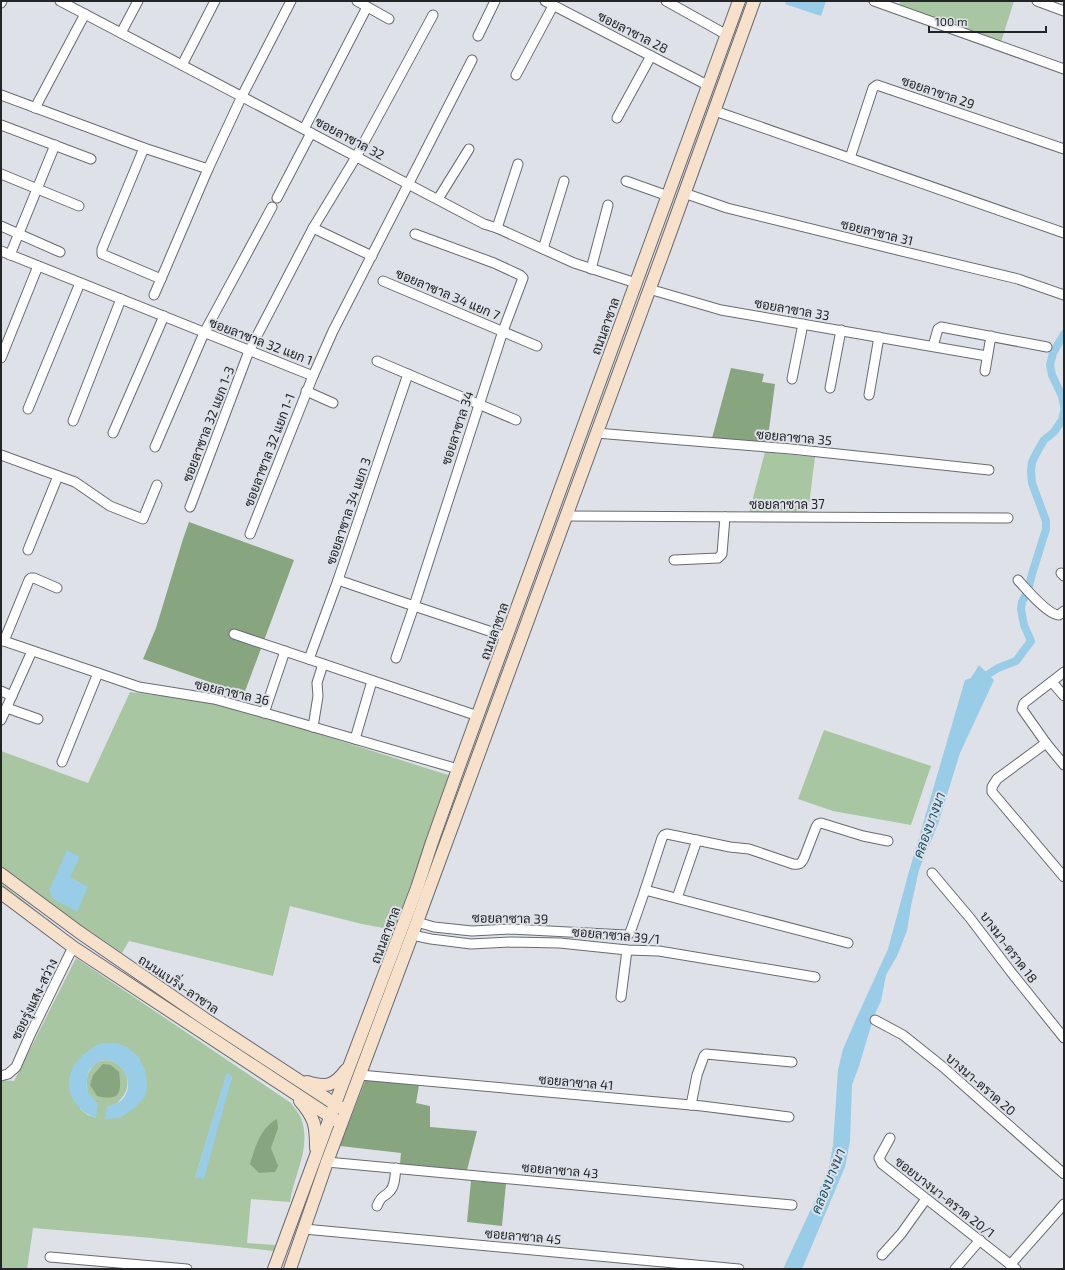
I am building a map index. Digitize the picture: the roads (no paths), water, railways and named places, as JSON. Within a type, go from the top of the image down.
[{"type":"street","points":[[121,33],[138,1]]},
{"type":"street","points":[[182,65],[215,1]]},
{"type":"street","points":[[154,295],[242,96],[291,1]]},
{"type":"street","points":[[357,1],[389,19]]},
{"type":"street","points":[[478,36],[495,1]]},
{"type":"street","name":"ซอยลาซาล 28","points":[[545,1],[709,86]]},
{"type":"street","points":[[666,1],[727,35]]},
{"type":"street","name":"ถนนลาซาล","points":[[290,1269],[327,1162],[417,922],[432,842],[739,1]]},
{"type":"street","name":"ถนนลาซาล","points":[[274,1269],[354,1055],[471,773],[715,111],[754,1]]},
{"type":"street","points":[[874,1],[1064,69]]},
{"type":"street","points":[[1037,1],[1064,11]]},
{"type":"street","name":"ซอยลาซาล 32","points":[[65,2],[84,14],[409,183],[484,224],[497,228],[574,263],[636,283]]},
{"type":"street","points":[[516,75],[553,6]]},
{"type":"street","points":[[277,198],[307,131],[367,7]]},
{"type":"street","points":[[35,108],[84,14]]},
{"type":"street","name":"ซอยลาซาล 32 แยก 1-3","points":[[190,507],[249,351],[313,228],[356,156],[433,14]]},
{"type":"street","points":[[617,118],[651,56]]},
{"type":"street","name":"ซอยลาซาล 32 แยก 1","points":[[1,251],[313,376],[333,331],[472,60]]},
{"type":"street","name":"ซอยลาซาล 29","points":[[850,158],[873,88],[877,85],[1064,149]]},
{"type":"street","points":[[1,95],[208,170]]},
{"type":"street","points":[[715,111],[1064,233]]},
{"type":"street","points":[[1,125],[91,159]]},
{"type":"street","points":[[10,255],[55,145]]},
{"type":"street","points":[[144,148],[102,249],[102,254],[161,279]]},
{"type":"street","points":[[438,199],[469,149]]},
{"type":"street","points":[[497,228],[518,164]]},
{"type":"street","points":[[1,174],[79,206]]},
{"type":"street","points":[[543,249],[564,181]]},
{"type":"street","points":[[626,181],[668,196]]},
{"type":"street","name":"ซอยลาซาล 31","points":[[684,193],[727,208],[1018,279],[1064,295]]},
{"type":"street","points":[[591,268],[608,205]]},
{"type":"street","points":[[155,447],[204,333],[272,207]]},
{"type":"street","points":[[1,226],[60,252]]},
{"type":"street","points":[[313,228],[372,256]]},
{"type":"street","name":"ซอยลาซาล 34","points":[[396,658],[503,331],[523,280],[522,277],[494,263],[415,234]]},
{"type":"street","points":[[1,358],[38,266]]},
{"type":"street","name":"ซอยลาซาล 34 แยก 7","points":[[383,281],[537,346]]},
{"type":"street","points":[[28,409],[80,283]]},
{"type":"street","points":[[636,283],[649,289]]},
{"type":"street","name":"ซอยลาซาล 33","points":[[649,289],[721,310],[987,356]]},
{"type":"street","points":[[72,421],[121,300]]},
{"type":"street","points":[[113,433],[164,316]]},
{"type":"street","points":[[792,379],[803,324]]},
{"type":"street","points":[[933,346],[938,329],[941,327],[1047,347]]},
{"type":"street","points":[[830,388],[841,330]]},
{"type":"street","points":[[985,371],[991,336]]},
{"type":"street","points":[[869,395],[879,337]]},
{"type":"street","points":[[377,361],[516,420]]},
{"type":"street","name":"ซอยลาซาล 34 แยก 3","points":[[408,374],[338,580],[414,606]]},
{"type":"street","name":"ซอยลาซาล 32 แยก 1-1","points":[[250,534],[313,376]]},
{"type":"street","points":[[306,391],[334,403]]},
{"type":"street","name":"ซอยลาซาล 35","points":[[596,433],[791,449],[989,470]]},
{"type":"street","points":[[1,455],[80,485],[110,506],[143,519],[157,485]]},
{"type":"street","points":[[28,550],[58,476]]},
{"type":"street","name":"ซอยลาซาล 37","points":[[566,516],[1008,518]]},
{"type":"street","points":[[674,560],[718,558],[721,556],[725,517]]},
{"type":"street","points":[[3,640],[31,578],[57,588]]},
{"type":"street","points":[[309,659],[338,580]]},
{"type":"street","points":[[1018,580],[1036,600],[1055,615],[1059,615],[1064,611]]},
{"type":"street","points":[[414,606],[507,637]]},
{"type":"street","points":[[234,634],[478,716]]},
{"type":"street","name":"ซอยลาซาล 36","points":[[3,640],[138,687],[214,699],[264,712],[458,769]]},
{"type":"street","points":[[1,720],[32,651]]},
{"type":"street","points":[[264,712],[285,651]]},
{"type":"street","points":[[313,727],[318,700],[317,683],[323,664]]},
{"type":"street","points":[[1064,672],[1024,703],[1022,709],[1064,765]]},
{"type":"street","points":[[62,762],[98,673]]},
{"type":"street","points":[[355,739],[372,681]]},
{"type":"street","points":[[1052,682],[1064,696]]},
{"type":"street","points":[[1,691],[12,696]]},
{"type":"street","points":[[7,708],[38,720]]},
{"type":"street","points":[[1046,743],[997,779],[992,792],[1064,877]]},
{"type":"street","points":[[458,769],[471,773]]},
{"type":"street","name":"ซอยลาซาล 39","points":[[417,922],[434,927],[472,931],[511,929],[626,935],[629,934],[631,930],[664,835],[667,834],[730,847],[749,849],[793,864],[802,863],[816,827],[821,823],[863,836],[888,841]]},
{"type":"street","points":[[677,898],[696,840]]},
{"type":"street","name":"บางนา-ตราด 18","points":[[932,873],[970,918],[1064,1038]]},
{"type":"street","name":"ถนนแบริ่ง-ลาซาล","points":[[1,874],[71,926],[205,1019],[346,1111]]},
{"type":"street","points":[[645,890],[848,943]]},
{"type":"street","points":[[1,893],[73,947],[341,1124]]},
{"type":"street","points":[[62,939],[71,926]]},
{"type":"street","name":"ซอยลาซาล 39/1","points":[[412,935],[470,944],[511,942],[659,951],[815,977]]},
{"type":"street","name":"ซอยรุ่งแสง-สว่าง","points":[[1,1076],[8,1074],[16,1067],[73,947]]},
{"type":"street","points":[[621,997],[627,950]]},
{"type":"street","name":"บางนา-ตราด 20","points":[[875,1020],[903,1035],[937,1062],[1064,1174]]},
{"type":"street","points":[[690,1105],[697,1075],[706,1054],[792,1062]]},
{"type":"street","points":[[288,1073],[309,1083],[326,1086],[332,1084],[340,1077],[348,1067],[354,1055]]},
{"type":"street","name":"ซอยลาซาล 41","points":[[360,1075],[690,1105],[789,1117]]},
{"type":"street","points":[[285,1088],[298,1098],[312,1116],[315,1126],[316,1149],[312,1165]]},
{"type":"street","name":"ซอยบางนา-ตราด 20/1","points":[[890,1138],[879,1158],[880,1162],[1013,1267]]},
{"type":"street","name":"ซอยลาซาล 43","points":[[327,1162],[792,1205]]},
{"type":"street","points":[[377,1206],[381,1197],[390,1192],[393,1186],[396,1168]]},
{"type":"street","points":[[882,1254],[901,1234],[926,1199]]},
{"type":"street","points":[[1013,1267],[1064,1204]]},
{"type":"street","points":[[286,1235],[302,1234]]},
{"type":"street","name":"ซอยลาซาล 45","points":[[302,1234],[739,1269]]},
{"type":"street","points":[[956,1269],[980,1240]]},
{"type":"street","points":[[50,1257],[99,1265],[183,1269]]},
{"type":"water","points":[[786,1],[826,1],[821,16],[785,4]]},
{"type":"water","points":[[979,665],[994,680],[960,753],[938,824],[919,870],[907,931],[897,956],[886,975],[881,1001],[874,1016],[852,1085],[850,1141],[845,1167],[802,1269],[783,1269],[829,1167],[833,1145],[838,1070],[843,1049],[888,949],[965,680],[971,678]]},
{"type":"water","points":[[67,850],[80,857],[70,877],[88,887],[77,912],[52,898],[49,890]]},
{"type":"water","points":[[102,1043],[116,1043],[127,1047],[138,1056],[145,1070],[147,1086],[145,1097],[133,1109],[120,1118],[105,1119],[107,1106],[119,1102],[126,1094],[128,1086],[127,1077],[116,1063],[109,1060],[101,1061],[93,1066],[88,1072],[87,1088],[91,1097],[98,1104],[96,1118],[79,1108],[70,1093],[69,1084],[73,1067],[84,1054]]},
{"type":"water","points":[[227,1072],[232,1077],[204,1179],[195,1178]]},
{"type":"waterway","name":"คลองบางนา","points":[[1064,334],[1053,353],[1050,365],[1052,375],[1062,396],[1064,406]]},
{"type":"waterway","name":"คลองบางนา","points":[[982,682],[987,675],[998,668],[1016,661],[1031,641],[1024,625],[1021,609],[1046,529],[1046,521],[1032,483],[1032,462],[1044,440],[1054,432],[1062,420],[1064,411]]}]
